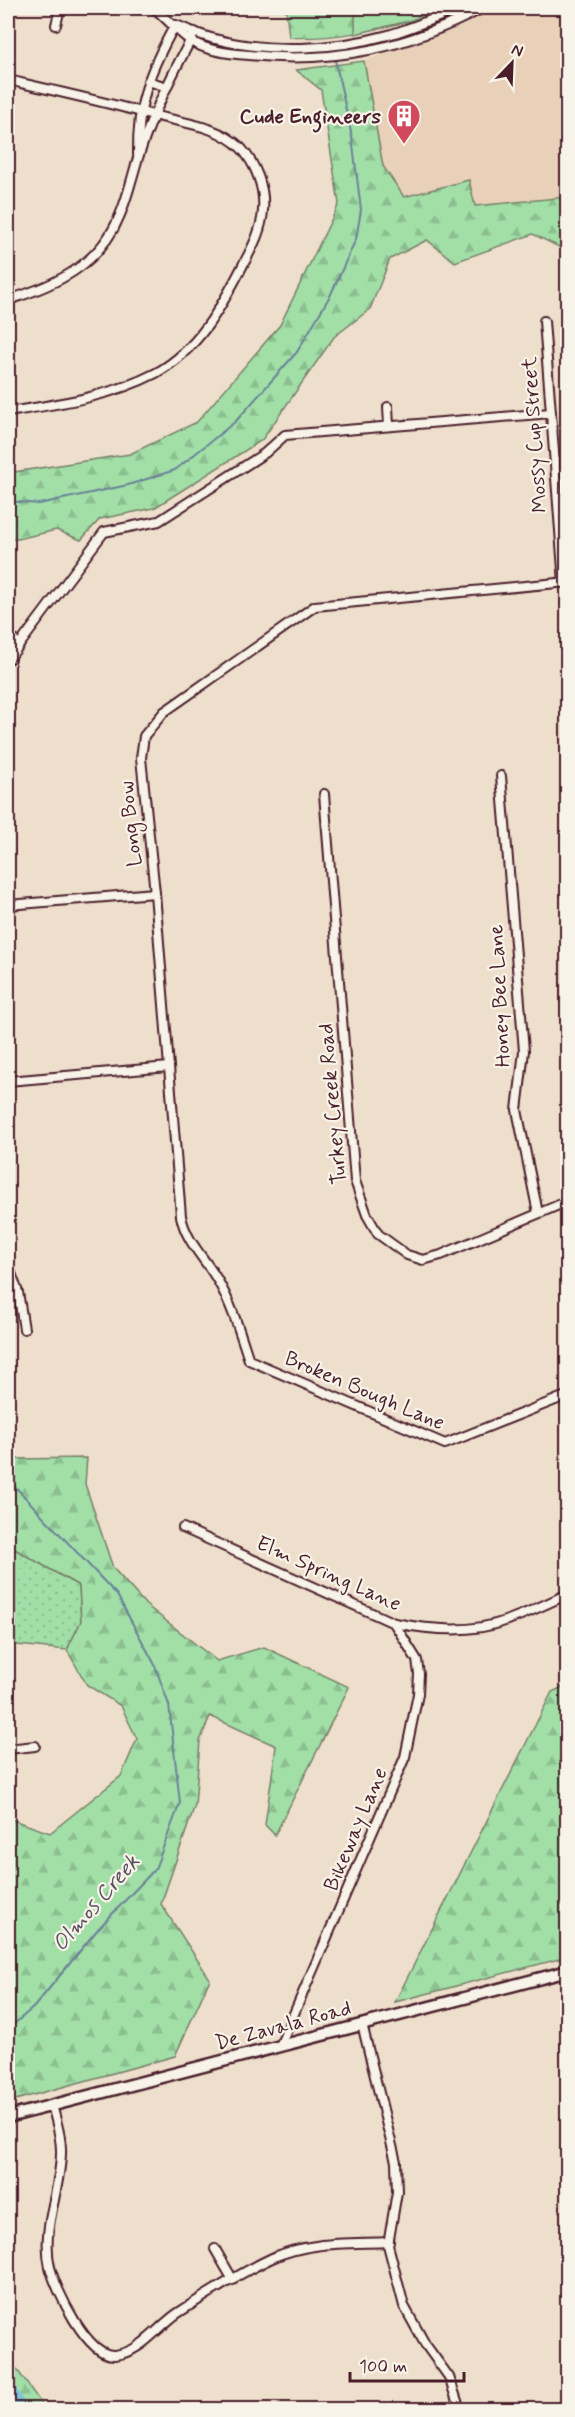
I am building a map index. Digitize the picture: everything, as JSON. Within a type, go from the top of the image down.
[{"type":"main road","name":"De Zavala Road","points":[[8,2117],[567,1971]]},
{"type":"street","points":[[56,25],[60,8]]},
{"type":"street","points":[[154,8],[190,41],[201,46],[235,54],[297,58],[371,51],[406,42],[483,8]]},
{"type":"street","points":[[175,25],[213,39],[239,44],[329,45],[355,43],[389,35],[461,8]]},
{"type":"street","points":[[436,17],[441,27]]},
{"type":"street","points":[[138,157],[138,128],[148,81],[175,25]]},
{"type":"street","points":[[8,300],[50,286],[74,273],[96,253],[110,235],[120,215],[138,157],[167,87],[195,32]]},
{"type":"street","points":[[8,80],[211,130],[225,136],[241,148],[255,168],[261,186],[263,209],[261,225],[255,241],[228,295],[206,328],[180,355],[157,372],[117,389],[88,398],[8,412]]},
{"type":"street","points":[[148,81],[167,87]]},
{"type":"street","name":"Mossy Cup Street","points":[[544,321],[566,583]]},
{"type":"street","points":[[388,407],[389,426]]},
{"type":"street","points":[[8,660],[104,532],[159,520],[265,453],[285,435],[551,413]]},
{"type":"street","name":"Long Bow","points":[[249,1360],[228,1298],[217,1278],[184,1232],[181,1216],[155,892],[141,758],[144,736],[164,712],[315,606],[566,583]]},
{"type":"street","points":[[8,635],[19,644]]},
{"type":"street","name":"Honey Bee Lane","points":[[501,776],[524,1051],[517,1110],[538,1213]]},
{"type":"street","name":"Turkey Creek Road","points":[[324,794],[355,1181],[367,1215],[378,1234],[407,1255],[423,1260],[441,1255],[567,1201]]},
{"type":"street","points":[[8,905],[155,892]]},
{"type":"street","points":[[8,1080],[169,1067]]},
{"type":"street","points":[[8,1265],[18,1292],[24,1329]]},
{"type":"street","name":"Broken Bough Lane","points":[[249,1360],[445,1444],[567,1395]]},
{"type":"street","name":"Elm Spring Lane","points":[[183,1528],[394,1623],[419,1628],[454,1630],[490,1626],[508,1621],[567,1594]]},
{"type":"street","name":"Bikeway Lane","points":[[280,2046],[405,1757],[418,1694],[419,1674],[417,1660],[394,1623]]},
{"type":"street","points":[[8,1749],[35,1746]]},
{"type":"street","points":[[362,2024],[396,2162],[397,2192],[388,2242],[404,2306],[425,2344],[449,2377],[460,2409]]},
{"type":"street","points":[[52,2105],[62,2151],[49,2218],[48,2258],[62,2299],[92,2345],[105,2354],[113,2355],[143,2343],[180,2312],[271,2259],[303,2246],[388,2242]]},
{"type":"street","points":[[215,2249],[233,2280]]},
{"type":"shaded area","points":[[491,8],[567,8],[567,197],[474,206],[469,180],[404,197],[383,166],[364,61],[465,25]]},
{"type":"green space","points":[[286,8],[371,8],[409,21],[335,36],[289,37]]},
{"type":"green space","points":[[355,8],[443,8],[409,21],[355,34]]},
{"type":"green space","points":[[364,61],[383,166],[404,197],[469,180],[475,206],[567,197],[567,251],[533,234],[455,262],[427,240],[390,259],[370,309],[334,337],[262,440],[154,508],[100,519],[81,540],[56,530],[18,539],[8,538],[8,473],[130,454],[197,422],[280,325],[339,204],[321,90],[296,70]]},
{"type":"green space","points":[[8,1448],[16,1459],[87,1458],[85,1484],[113,1568],[146,1605],[217,1661],[264,1647],[349,1687],[275,1835],[265,1825],[276,1746],[210,1716],[200,1741],[195,1805],[161,1904],[210,1979],[175,2056],[8,2102],[8,1773],[10,1819],[50,1833],[121,1776],[137,1739],[121,1706],[87,1685],[67,1650],[81,1621],[79,1586],[8,1545]]},
{"type":"green space","points":[[8,1545],[79,1586],[81,1621],[67,1650],[8,1644]]},
{"type":"green space","points":[[567,1685],[567,1957],[395,2002],[552,1692]]},
{"type":"green space","points":[[8,2352],[13,2364],[45,2409],[8,2409]]},
{"type":"waterway","points":[[8,501],[39,504],[128,485],[175,470],[236,421],[297,352],[331,294],[356,239],[361,210],[352,137],[335,60]]},
{"type":"waterway","name":"Olmos Creek","points":[[8,1479],[117,1595],[154,1663],[169,1705],[180,1803],[155,1869],[98,1929],[34,2007],[8,2029]]},
{"type":"waterway","points":[[8,1845],[11,1853],[8,1878]]},
{"type":"waterway","name":"Olmos Creek","points":[[8,2388],[20,2410]]},
{"type":"place","name":"Cude Engineers","points":[[404,145]]}]
